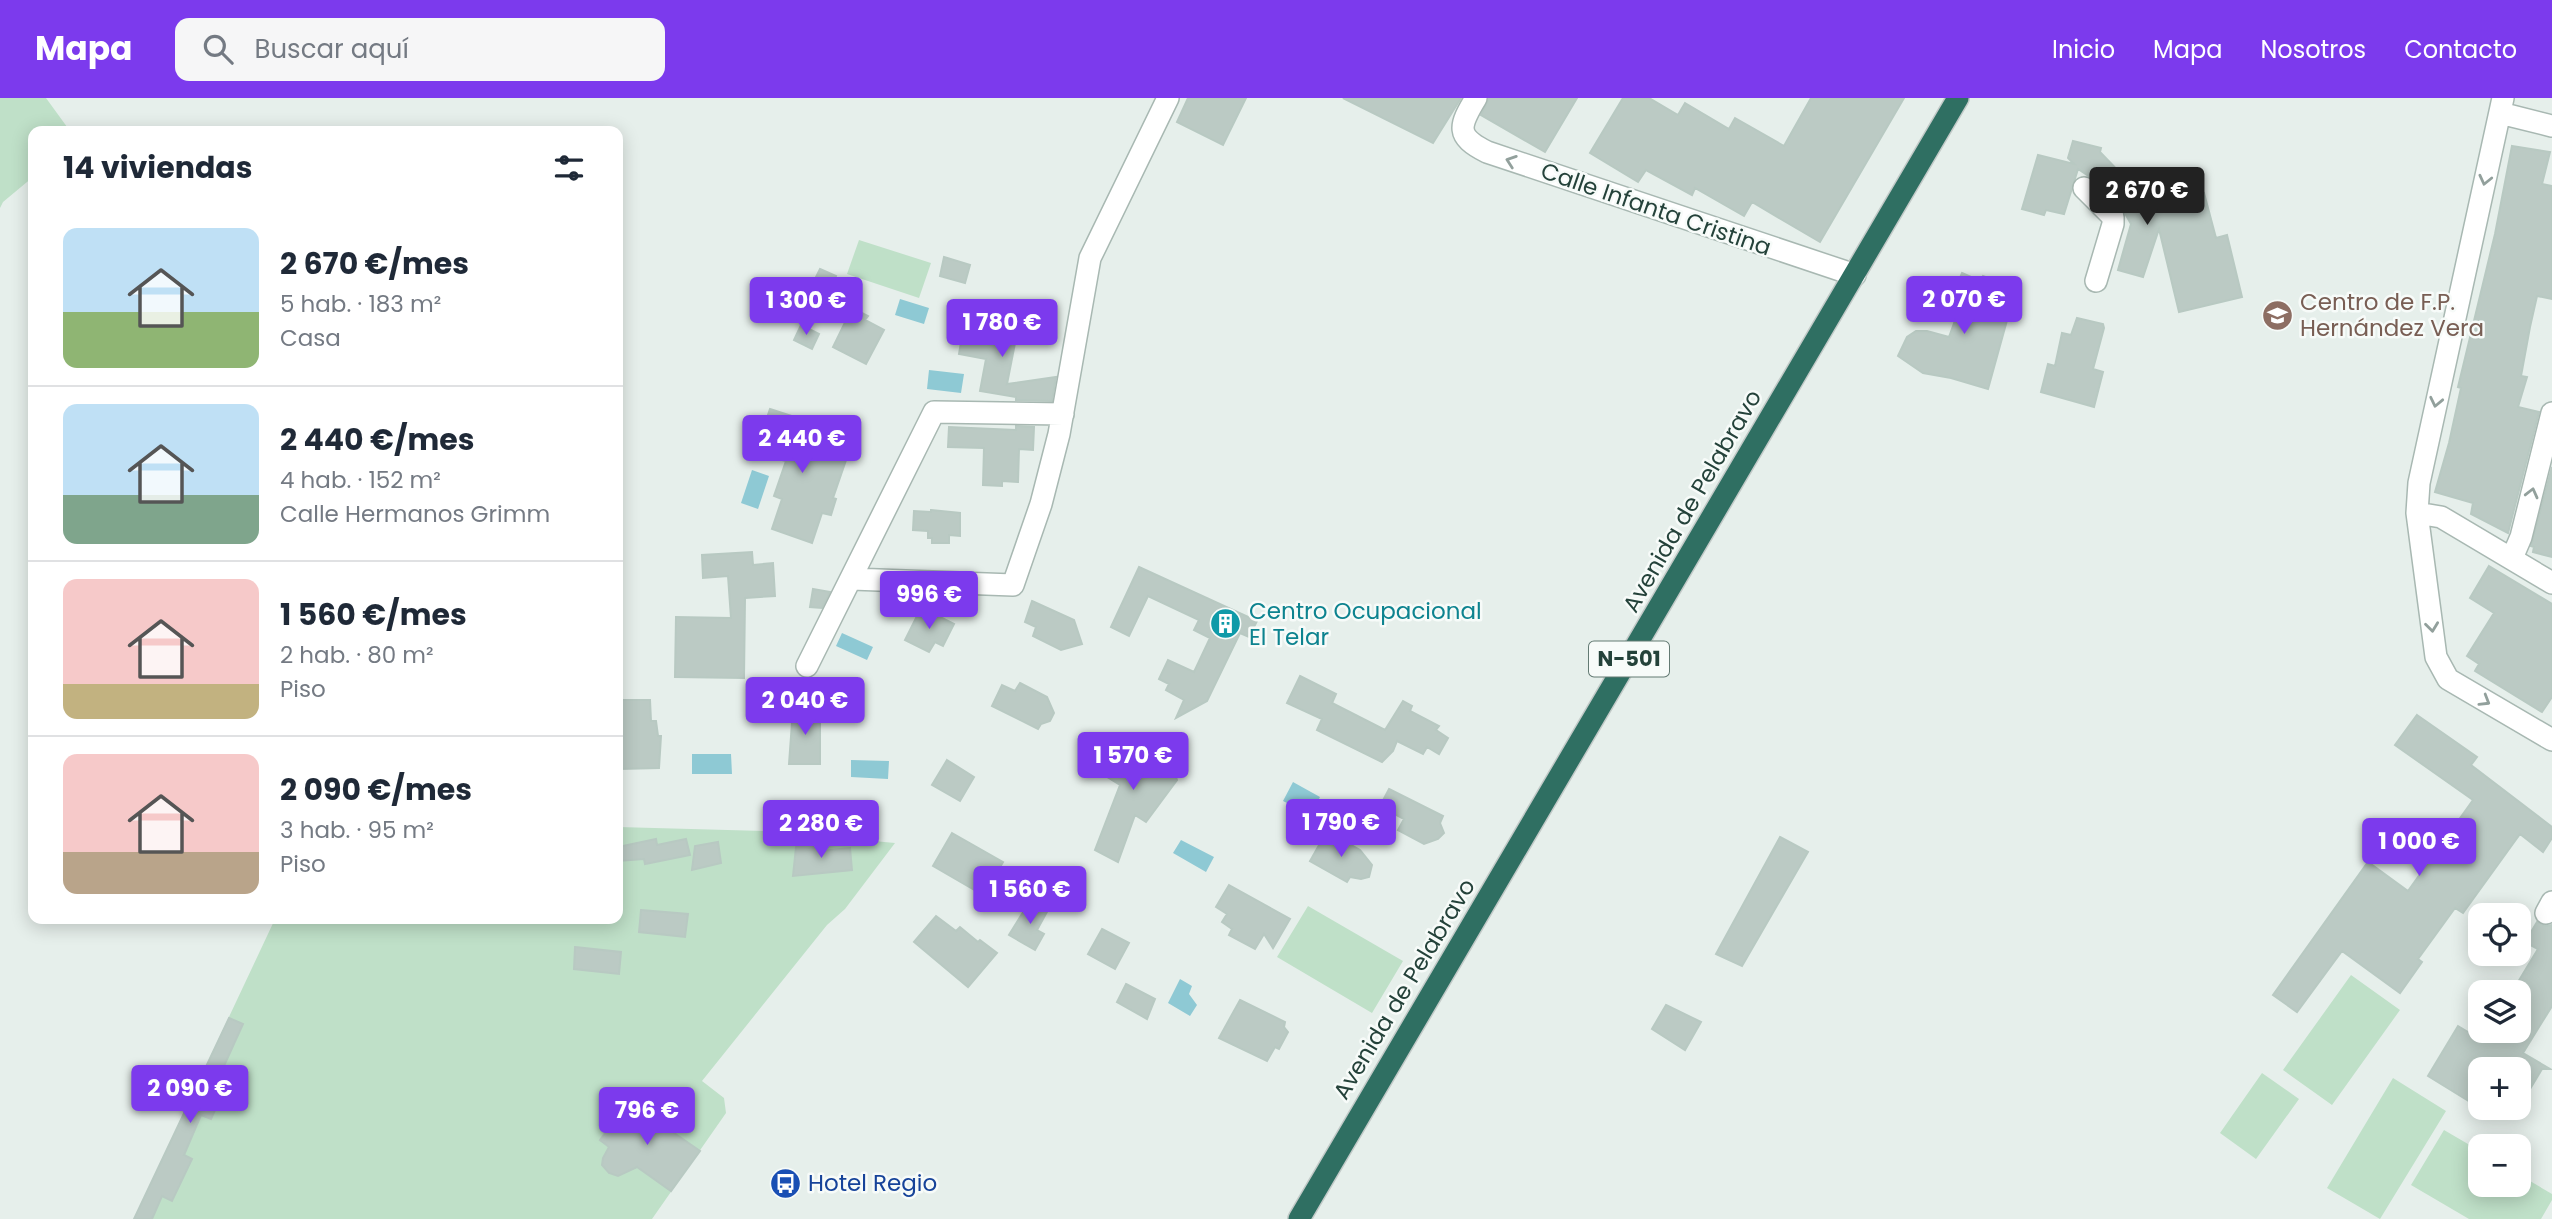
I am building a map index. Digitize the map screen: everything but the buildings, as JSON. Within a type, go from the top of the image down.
[{"type":"highway","name":"Avenida de Pelabravo","points":[[1299,1219],[1958,98]]},
{"type":"street","points":[[852,579],[1013,585],[1041,504],[1063,414],[1090,258],[1168,98]]},
{"type":"street","name":"Calle Infanta Cristina","points":[[1476,98],[1464,118],[1462,133],[1468,142],[1487,152],[1855,275]]},
{"type":"street","points":[[2552,126],[2501,106],[2418,483],[2417,513],[2436,657],[2448,679],[2552,740]]},
{"type":"street","points":[[2084,188],[2113,217],[2096,281]]},
{"type":"street","points":[[807,666],[934,412],[1063,414]]},
{"type":"street","points":[[2512,558],[2521,537],[2552,413]]},
{"type":"street","points":[[2417,513],[2441,517],[2552,583]]},
{"type":"green space","points":[[0,98],[46,98],[66,126],[28,126],[28,181],[3,202],[0,208]]},
{"type":"green space","points":[[859,240],[931,263],[919,298],[847,274]]},
{"type":"green space","points":[[623,827],[767,831],[895,843],[845,909],[827,925],[702,1081],[724,1098],[726,1113],[652,1219],[134,1219],[273,924],[623,924]]},
{"type":"green space","points":[[1308,906],[1403,961],[1372,1013],[1277,957]]},
{"type":"green space","points":[[2351,975],[2400,1010],[2332,1105],[2283,1070]]},
{"type":"green space","points":[[2262,1073],[2299,1099],[2256,1159],[2220,1133]]},
{"type":"green space","points":[[2393,1078],[2446,1111],[2380,1219],[2327,1188]]},
{"type":"green space","points":[[2444,1130],[2468,1144],[2468,1197],[2531,1197],[2531,1182],[2552,1194],[2552,1200],[2541,1219],[2469,1219],[2411,1185]]},
{"type":"water","points":[[900,299],[929,308],[924,324],[895,315]]},
{"type":"water","points":[[929,370],[964,374],[961,393],[927,389]]},
{"type":"water","points":[[752,470],[769,476],[758,509],[741,503]]},
{"type":"water","points":[[842,633],[873,647],[867,660],[836,646]]},
{"type":"water","points":[[692,754],[731,754],[732,774],[692,774]]},
{"type":"water","points":[[851,760],[889,761],[888,779],[851,777]]},
{"type":"water","points":[[1293,782],[1320,797],[1311,815],[1283,801]]},
{"type":"water","points":[[1181,840],[1214,857],[1206,872],[1173,853]]},
{"type":"water","points":[[1180,979],[1192,986],[1189,994],[1197,1005],[1190,1016],[1168,1003]]},
{"type":"place","name":"Centro de F.P. Hernández Vera","points":[[2277,315]]},
{"type":"place","name":"Centro Ocupacional El Telar","points":[[1226,624]]},
{"type":"place","name":"Hotel Regio","points":[[785,1183]]}]
